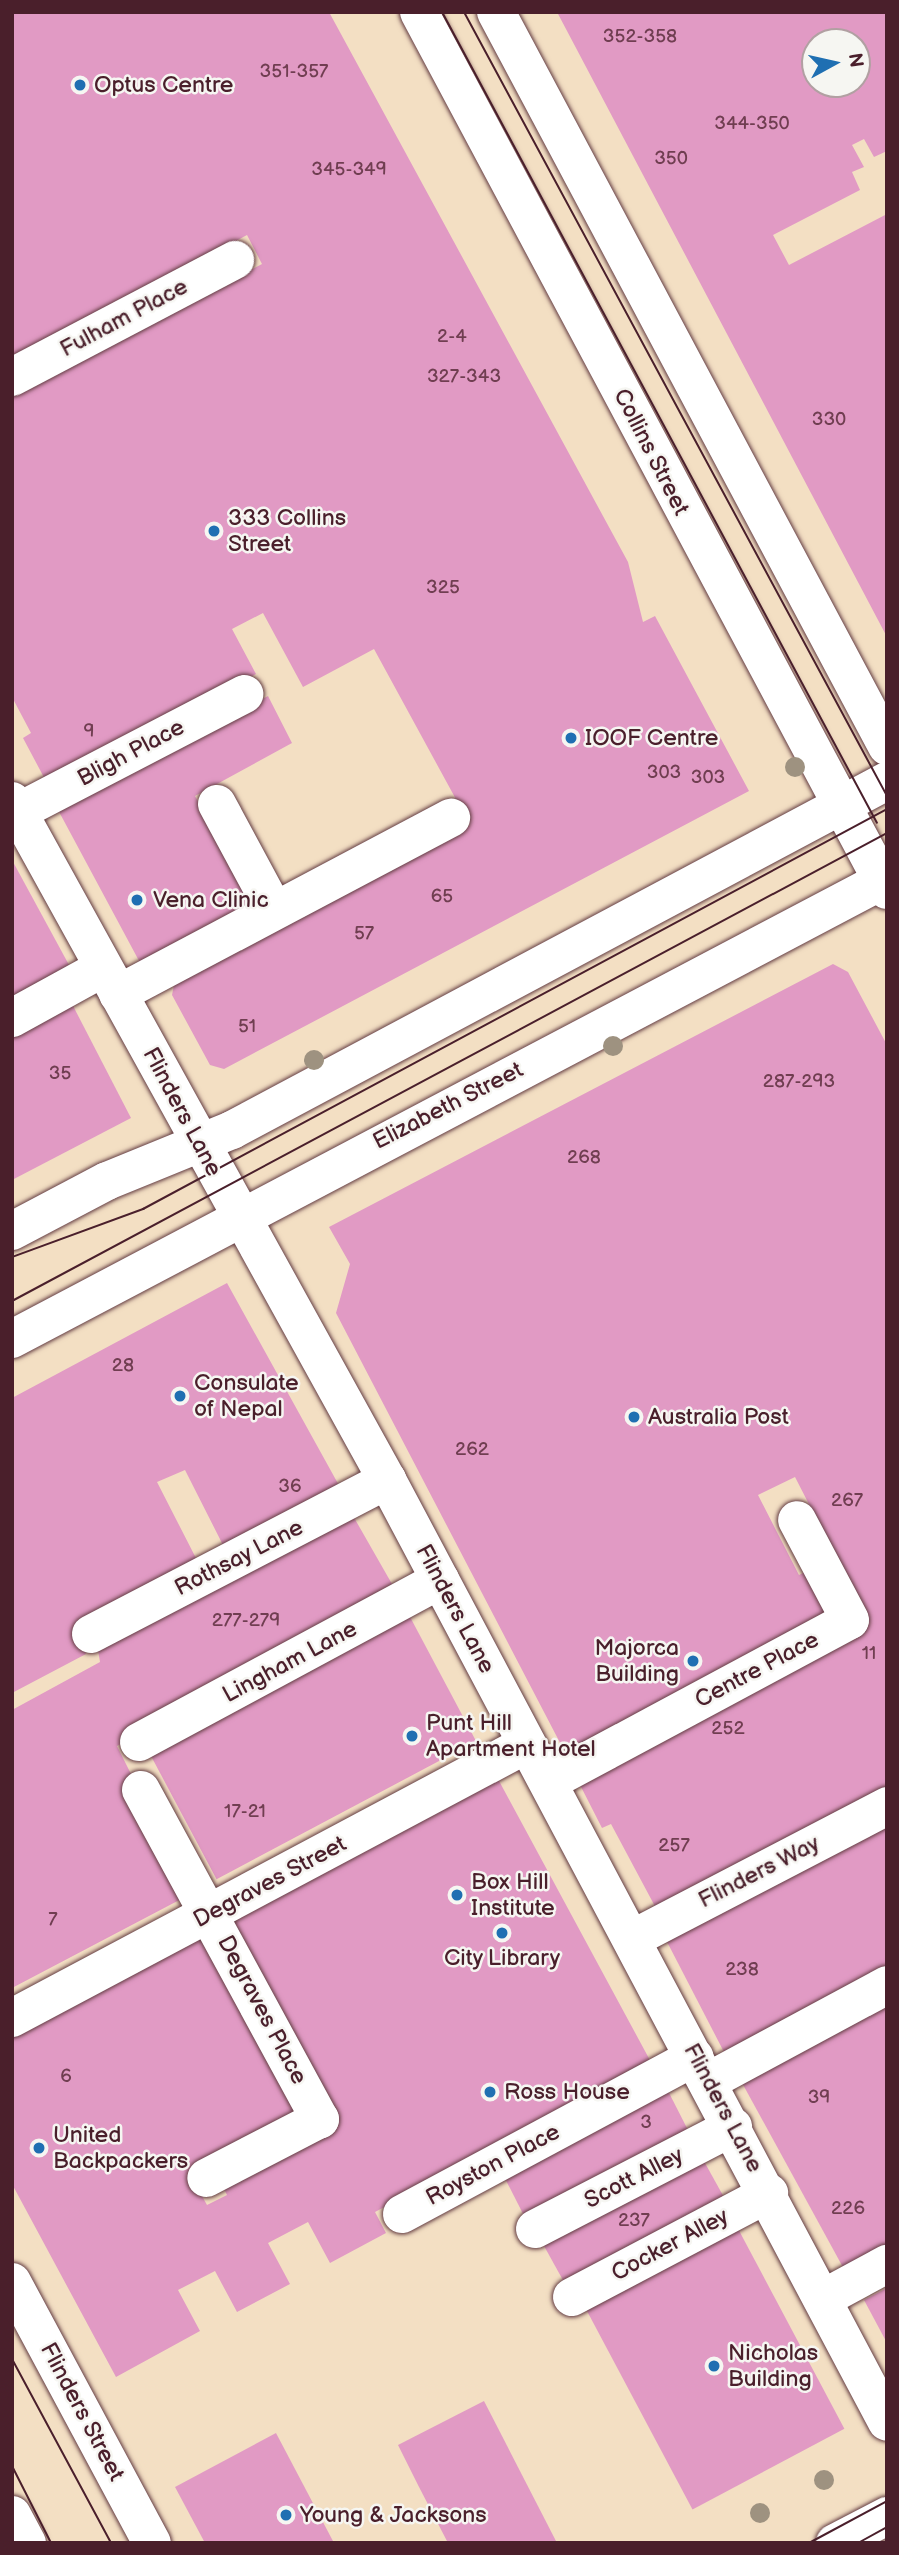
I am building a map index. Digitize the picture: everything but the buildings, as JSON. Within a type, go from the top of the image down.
[{"type":"street","name":"Collins Street","points":[[419,12],[885,883]]},
{"type":"street","points":[[496,12],[887,746]]},
{"type":"street","name":"Fulham Place","points":[[12,377],[235,260]]},
{"type":"street","name":"Bligh Place","points":[[14,809],[244,694]]},
{"type":"street","points":[[12,1231],[107,1181],[200,1146],[887,781]]},
{"type":"street","points":[[217,804],[274,910]]},
{"type":"street","name":"Flinders Lane","points":[[14,809],[387,1480],[769,2193],[887,2422]]},
{"type":"street","points":[[12,1018],[110,981],[274,910],[451,818]]},
{"type":"street","name":"Elizabeth Street","points":[[12,1339],[238,1216],[885,883]]},
{"type":"street","name":"Rothsay Lane","points":[[91,1633],[387,1480]]},
{"type":"street","name":"Centre Place","points":[[565,1773],[850,1620],[797,1520]]},
{"type":"street","name":"Lingham Lane","points":[[139,1742],[440,1580]]},
{"type":"street","name":"Degraves Street","points":[[12,2018],[527,1744]]},
{"type":"street","name":"Degraves Place","points":[[141,1790],[320,2119],[206,2178]]},
{"type":"street","name":"Flinders Way","points":[[632,1939],[887,1806]]},
{"type":"street","name":"Royston Place","points":[[402,2214],[702,2069],[887,1985]]},
{"type":"street","name":"Scott Alley","points":[[535,2229],[733,2127]]},
{"type":"street","name":"Cocker Alley","points":[[572,2297],[769,2193]]},
{"type":"street","points":[[824,2298],[887,2264]]},
{"type":"street","name":"Flinders Street","points":[[12,2282],[152,2543]]},
{"type":"street","points":[[12,2515],[27,2543]]},
{"type":"street","points":[[835,2543],[887,2516]]},
{"type":"tram line","points":[[442,12],[877,823]]},
{"type":"tram line","points":[[464,12],[887,796]]},
{"type":"tram line","points":[[12,1257],[143,1209],[887,809]]},
{"type":"tram line","points":[[12,1301],[887,833]]},
{"type":"tram line","points":[[12,2359],[111,2543]]},
{"type":"tram line","points":[[12,2466],[51,2543]]},
{"type":"tram line","points":[[809,2543],[887,2501]]},
{"type":"tram line","points":[[858,2543],[887,2527]]},
{"type":"place","name":"Optus Centre","points":[[80,85]]},
{"type":"place","name":"333 Collins Street","points":[[214,531]]},
{"type":"place","name":"IOOF Centre","points":[[571,738]]},
{"type":"place","name":"Vena Clinic","points":[[137,900]]},
{"type":"place","name":"Consulate of Nepal","points":[[180,1396]]},
{"type":"place","name":"Australia Post","points":[[634,1417]]},
{"type":"place","name":"Majorca Building","points":[[693,1661]]},
{"type":"place","name":"Punt Hill Apartment Hotel","points":[[412,1736]]},
{"type":"place","name":"Box Hill Institute","points":[[457,1895]]},
{"type":"place","name":"City Library","points":[[502,1933]]},
{"type":"place","name":"Ross House","points":[[490,2092]]},
{"type":"place","name":"United Backpackers","points":[[39,2148]]},
{"type":"place","name":"Nicholas Building","points":[[714,2366]]},
{"type":"place","name":"Young & Jacksons","points":[[286,2515]]}]
